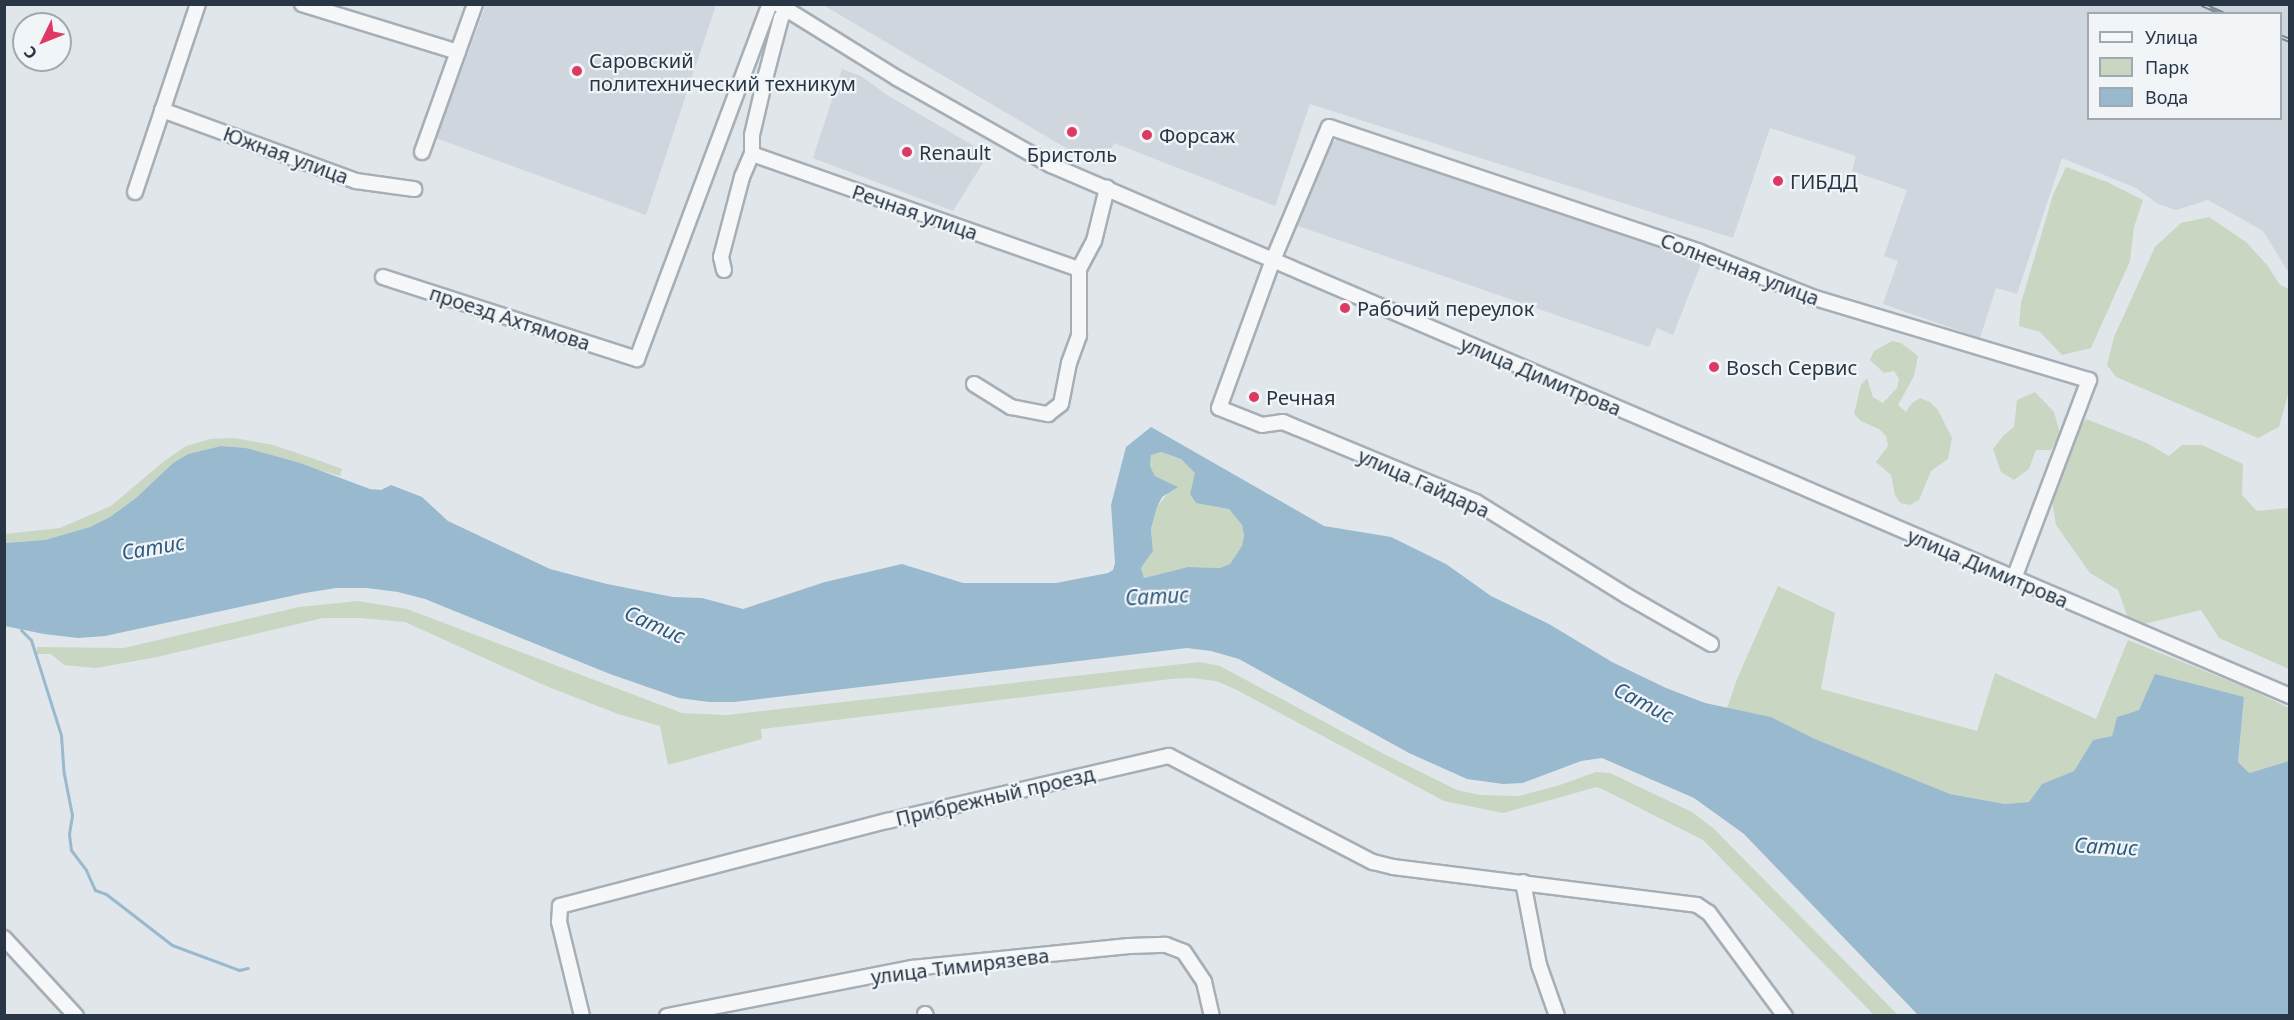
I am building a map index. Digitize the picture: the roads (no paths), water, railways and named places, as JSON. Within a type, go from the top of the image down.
[{"type":"street","points":[[135,192],[198,4]]},
{"type":"street","points":[[302,4],[458,52]]},
{"type":"street","points":[[423,152],[475,4]]},
{"type":"street","name":"проезд Ахтямова","points":[[382,277],[637,359],[770,4]]},
{"type":"street","points":[[724,270],[721,257],[742,177],[752,154],[752,135],[782,7]]},
{"type":"street","name":"улица Димитрова","points":[[782,7],[993,134],[1051,165],[2289,696]]},
{"type":"street","name":"Южная улица","points":[[162,110],[356,181],[414,189]]},
{"type":"street","name":"Солнечная улица","points":[[1274,260],[1329,127],[1700,252],[1815,298],[2089,380],[2014,579]]},
{"type":"street","name":"Речная улица","points":[[752,154],[1079,269]]},
{"type":"street","points":[[974,384],[1011,407],[1047,414],[1061,404],[1069,363],[1078,335],[1079,269],[1094,241],[1107,188]]},
{"type":"street","name":"улица Гайдара","points":[[1274,260],[1219,408],[1262,425],[1283,422],[1476,502],[1627,596],[1711,644]]},
{"type":"street","name":"Прибрежный проезд","points":[[582,1016],[559,922],[560,906],[887,821],[1160,756],[1180,759],[1373,862],[1393,867],[1696,905],[1709,913],[1785,1016]]},
{"type":"street","points":[[1524,882],[1539,965],[1557,1016]]},
{"type":"street","points":[[4,938],[75,1016]]},
{"type":"street","name":"улица Тимирязева","points":[[667,1016],[912,968],[1129,946],[1166,945],[1184,952],[1204,982],[1212,1016]]},
{"type":"water","name":"Сатис","points":[[1151,427],[1324,526],[1391,537],[1446,564],[1491,596],[1549,624],[1612,662],[1666,688],[1705,703],[1771,717],[1815,739],[1950,794],[2005,804],[2029,802],[2042,784],[2074,771],[2093,740],[2112,736],[2117,717],[2139,710],[2155,674],[2244,697],[2238,762],[2249,773],[2289,761],[2289,1015],[1918,1015],[1744,834],[1694,798],[1602,758],[1581,761],[1523,783],[1503,784],[1467,779],[1409,753],[1239,659],[1211,651],[1187,648],[734,702],[709,702],[679,698],[610,674],[425,599],[398,592],[367,588],[336,588],[305,593],[105,636],[78,638],[5,626],[5,543],[45,540],[90,527],[110,517],[136,498],[173,463],[188,454],[221,446],[246,448],[300,463],[370,489],[381,490],[391,485],[422,497],[448,521],[550,569],[607,584],[673,597],[702,598],[743,609],[825,582],[902,564],[963,583],[1056,583],[1108,573],[1113,570],[1115,563],[1111,505],[1126,447]],"holes":[[[1161,452],[1181,459],[1195,473],[1190,494],[1196,503],[1229,509],[1242,525],[1244,536],[1242,546],[1230,564],[1220,568],[1188,567],[1144,578],[1141,568],[1153,551],[1151,529],[1157,507],[1162,497],[1178,487],[1155,476],[1150,466],[1151,455]]]},
{"type":"waterway","points":[[21,630],[31,640],[61,735],[64,774],[72,815],[69,834],[71,850],[86,870],[95,890],[106,894],[172,945],[239,970],[248,968]]},
{"type":"railway","points":[[2202,4],[2220,12]]},
{"type":"railway","points":[[2282,37],[2290,40]]},
{"type":"place","name":"Саровский политехнический техникум","points":[[577,71]]},
{"type":"place","name":"Бристоль","points":[[1072,132]]},
{"type":"place","name":"Форсаж","points":[[1147,135]]},
{"type":"place","name":"Renault","points":[[907,152]]},
{"type":"place","name":"ГИБДД","points":[[1778,181]]},
{"type":"place","name":"Рабочий переулок","points":[[1345,308]]},
{"type":"place","name":"Bosch Сервис","points":[[1714,367]]},
{"type":"place","name":"Речная","points":[[1254,397]]}]
